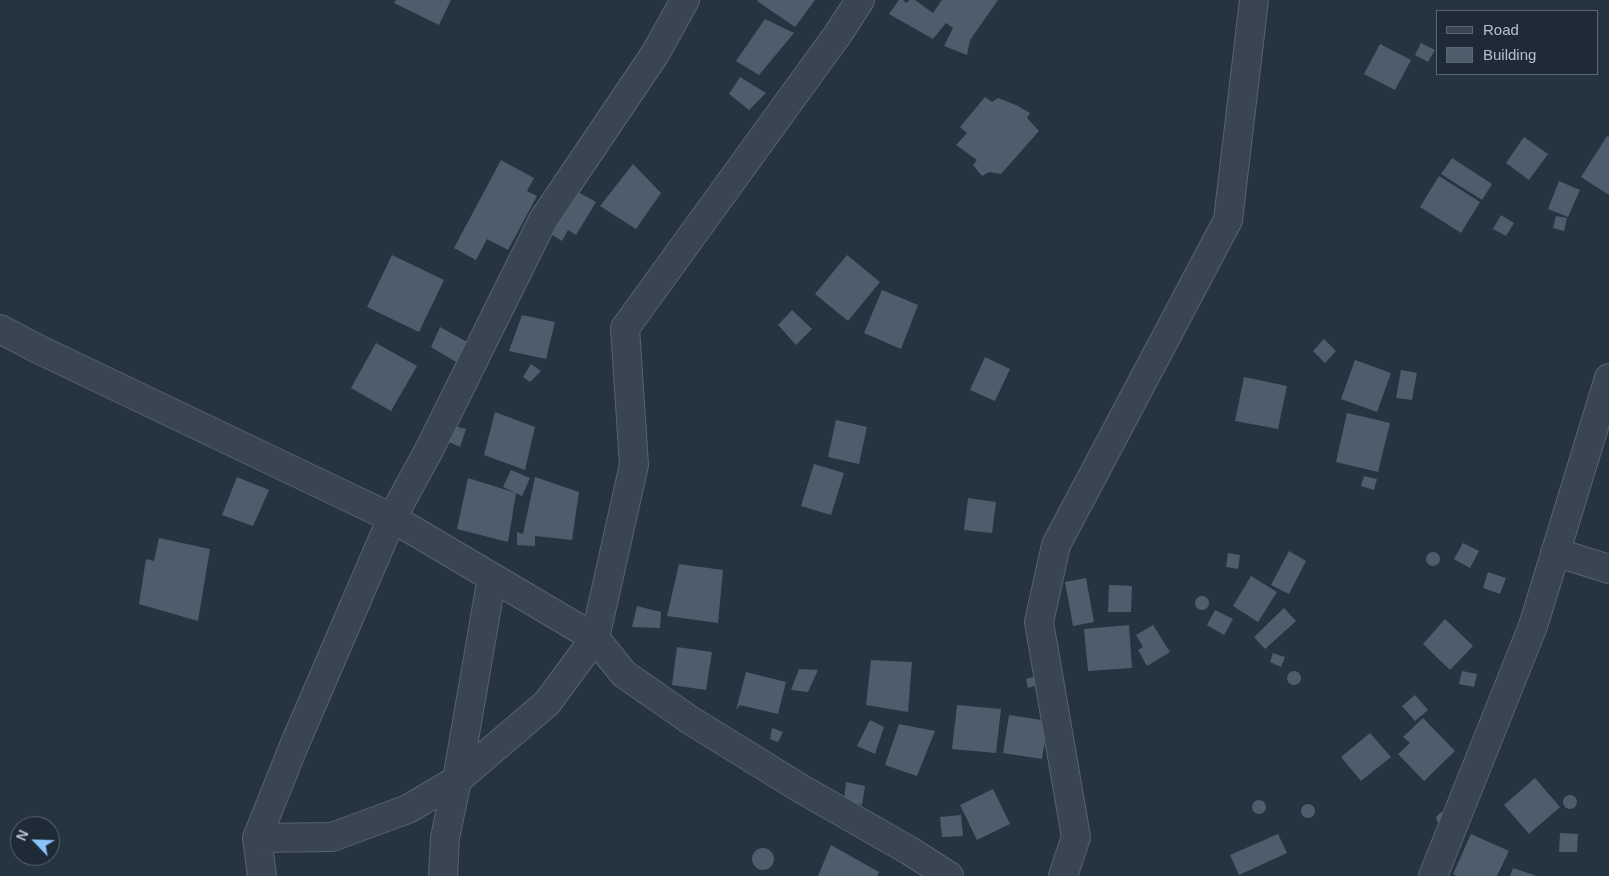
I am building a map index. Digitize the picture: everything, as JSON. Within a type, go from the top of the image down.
[{"type":"street","points":[[262,876],[257,838],[292,748],[392,518],[430,448],[543,220],[655,54],[685,0]]},
{"type":"street","points":[[257,838],[332,837],[408,809],[457,780],[547,703],[595,638],[634,465],[625,328],[838,34],[860,0]]},
{"type":"street","points":[[1063,876],[1076,837],[1039,622],[1056,545],[1228,220],[1254,0]]},
{"type":"street","points":[[0,329],[38,349],[392,518],[595,638],[624,674],[690,720],[949,876]]},
{"type":"street","points":[[1433,876],[1532,626],[1609,378]]},
{"type":"street","points":[[1555,552],[1609,569]]},
{"type":"street","points":[[443,876],[444,838],[457,780],[492,577]]},
{"type":"building","points":[[396,0],[451,0],[439,25],[394,3]]},
{"type":"building","points":[[758,0],[815,0],[795,27]]},
{"type":"building","points":[[899,0],[903,0],[906,3],[910,0],[915,0],[933,13],[942,0],[998,0],[970,40],[967,55],[944,46],[953,28],[946,23],[933,39],[889,14]]},
{"type":"building","points":[[765,19],[794,33],[759,75],[736,61]]},
{"type":"building","points":[[1421,43],[1435,50],[1428,62],[1415,55]]},
{"type":"building","points":[[1380,44],[1411,60],[1395,90],[1364,74]]},
{"type":"building","points":[[740,77],[766,93],[749,110],[729,94]]},
{"type":"building","points":[[985,97],[992,102],[998,98],[1030,113],[1027,118],[1039,131],[1001,174],[989,172],[982,176],[973,165],[977,160],[956,145],[967,133],[960,127]]},
{"type":"building","points":[[1607,136],[1609,137],[1609,195],[1581,177]]},
{"type":"building","points":[[1524,137],[1548,154],[1529,180],[1506,163]]},
{"type":"building","points":[[1452,158],[1492,184],[1482,200],[1441,174]]},
{"type":"building","points":[[501,160],[534,178],[527,191],[537,196],[508,250],[487,239],[476,260],[454,248]]},
{"type":"building","points":[[633,164],[661,193],[636,229],[600,206]]},
{"type":"building","points":[[1439,176],[1480,202],[1461,233],[1420,207]]},
{"type":"building","points":[[1559,181],[1580,190],[1568,217],[1548,209]]},
{"type":"building","points":[[576,191],[596,202],[576,235],[568,230],[562,241],[551,234]]},
{"type":"building","points":[[1501,215],[1514,223],[1506,236],[1493,229]]},
{"type":"building","points":[[1556,216],[1567,218],[1564,231],[1553,228]]},
{"type":"building","points":[[392,255],[444,280],[419,332],[367,307]]},
{"type":"building","points":[[847,255],[880,282],[848,321],[815,294]]},
{"type":"building","points":[[882,290],[918,305],[901,349],[864,333]]},
{"type":"building","points":[[792,310],[812,329],[796,345],[778,325]]},
{"type":"building","points":[[522,315],[555,322],[546,359],[509,351]]},
{"type":"building","points":[[440,327],[467,342],[456,362],[431,347]]},
{"type":"building","points":[[1324,339],[1336,351],[1325,363],[1313,351]]},
{"type":"building","points":[[376,343],[417,366],[391,411],[351,388]]},
{"type":"building","points":[[985,357],[1010,369],[995,401],[970,390]]},
{"type":"building","points":[[1355,360],[1391,373],[1377,412],[1341,399]]},
{"type":"building","points":[[531,364],[541,371],[530,382],[523,377]]},
{"type":"building","points":[[1401,370],[1417,373],[1412,400],[1396,398]]},
{"type":"building","points":[[1244,377],[1287,386],[1278,429],[1235,421]]},
{"type":"building","points":[[495,412],[535,427],[525,470],[484,455]]},
{"type":"building","points":[[1347,413],[1390,423],[1378,472],[1336,462]]},
{"type":"building","points":[[836,420],[867,427],[859,464],[828,457]]},
{"type":"building","points":[[450,425],[466,429],[460,447],[445,440]]},
{"type":"building","points":[[814,464],[844,473],[831,515],[801,506]]},
{"type":"building","points":[[511,470],[530,478],[522,496],[503,487]]},
{"type":"building","points":[[1364,476],[1377,479],[1374,490],[1361,486]]},
{"type":"building","points":[[237,477],[269,490],[253,526],[222,515]]},
{"type":"building","points":[[535,477],[579,492],[572,540],[535,536],[535,546],[517,545],[517,532],[523,534]]},
{"type":"building","points":[[468,478],[516,493],[508,542],[457,529]]},
{"type":"building","points":[[968,498],[996,502],[992,533],[964,530]]},
{"type":"building","points":[[159,538],[210,549],[198,621],[139,604],[146,559],[154,561]]},
{"type":"building","points":[[1463,543],[1479,551],[1470,568],[1454,559]]},
{"type":"building","points":[[1289,551],[1306,561],[1289,594],[1271,585]]},
{"type":"building","points":[[1430,552],[1436,552],[1440,559],[1436,566],[1430,566],[1426,562],[1426,556]]},
{"type":"building","points":[[1228,553],[1240,555],[1238,569],[1226,567]]},
{"type":"building","points":[[679,564],[723,570],[718,623],[667,616]]},
{"type":"building","points":[[1488,572],[1506,578],[1500,594],[1483,588]]},
{"type":"building","points":[[1251,576],[1277,592],[1258,622],[1233,606]]},
{"type":"building","points":[[1086,578],[1094,622],[1073,626],[1065,582]]},
{"type":"building","points":[[1109,585],[1132,586],[1131,612],[1108,612]]},
{"type":"building","points":[[1199,596],[1205,596],[1209,603],[1205,610],[1199,610],[1195,606],[1195,600]]},
{"type":"building","points":[[637,606],[661,612],[660,628],[632,627]]},
{"type":"building","points":[[1284,608],[1296,621],[1265,649],[1254,637]]},
{"type":"building","points":[[1215,610],[1233,619],[1224,635],[1207,625]]},
{"type":"building","points":[[1445,619],[1473,646],[1450,670],[1423,644]]},
{"type":"building","points":[[1129,625],[1132,668],[1088,671],[1084,629]]},
{"type":"building","points":[[1153,625],[1170,652],[1147,666],[1138,650],[1143,647],[1136,635]]},
{"type":"building","points":[[677,647],[712,652],[706,690],[672,685]]},
{"type":"building","points":[[1273,653],[1285,657],[1281,667],[1270,662]]},
{"type":"building","points":[[871,660],[912,662],[908,712],[866,705]]},
{"type":"building","points":[[799,669],[818,670],[808,692],[791,690]]},
{"type":"building","points":[[1291,671],[1297,671],[1301,678],[1297,685],[1291,685],[1287,681],[1287,675]]},
{"type":"building","points":[[1462,671],[1477,674],[1474,687],[1459,684]]},
{"type":"building","points":[[746,672],[786,682],[778,714],[740,705],[736,710]]},
{"type":"building","points":[[1040,675],[1042,684],[1028,688],[1026,679]]},
{"type":"building","points":[[1415,695],[1428,710],[1415,721],[1402,706]]},
{"type":"building","points":[[957,705],[1001,709],[996,753],[952,749]]},
{"type":"building","points":[[1009,715],[1048,721],[1042,759],[1003,753]]},
{"type":"building","points":[[1423,718],[1455,751],[1424,781],[1398,754],[1410,743],[1403,737]]},
{"type":"building","points":[[870,720],[884,727],[875,754],[857,746]]},
{"type":"building","points":[[899,724],[935,731],[917,776],[885,765]]},
{"type":"building","points":[[772,728],[783,732],[778,742],[770,739]]},
{"type":"building","points":[[1370,733],[1391,757],[1361,781],[1341,757]]},
{"type":"building","points":[[1535,778],[1560,807],[1529,834],[1504,805]]},
{"type":"building","points":[[846,782],[865,786],[862,805],[844,800]]},
{"type":"building","points":[[993,789],[1010,824],[977,840],[960,805]]},
{"type":"building","points":[[1567,795],[1573,795],[1577,802],[1573,809],[1567,809],[1563,805],[1563,799]]},
{"type":"building","points":[[1256,800],[1262,800],[1266,807],[1262,814],[1256,814],[1252,810],[1252,804]]},
{"type":"building","points":[[1305,804],[1311,804],[1315,811],[1311,818],[1305,818],[1301,814],[1301,808]]},
{"type":"building","points":[[1441,812],[1446,812],[1440,825],[1436,817]]},
{"type":"building","points":[[961,815],[963,836],[942,837],[940,817]]},
{"type":"building","points":[[1560,833],[1578,834],[1577,852],[1559,852]]},
{"type":"building","points":[[1278,834],[1287,853],[1239,875],[1230,855]]},
{"type":"building","points":[[1471,834],[1509,851],[1497,876],[1457,876],[1453,874]]},
{"type":"building","points":[[831,845],[879,872],[877,876],[818,876]]},
{"type":"building","points":[[763,848],[771,851],[774,859],[771,867],[763,870],[755,867],[752,859],[755,851]]},
{"type":"building","points":[[1513,868],[1537,876],[1510,876]]}]
